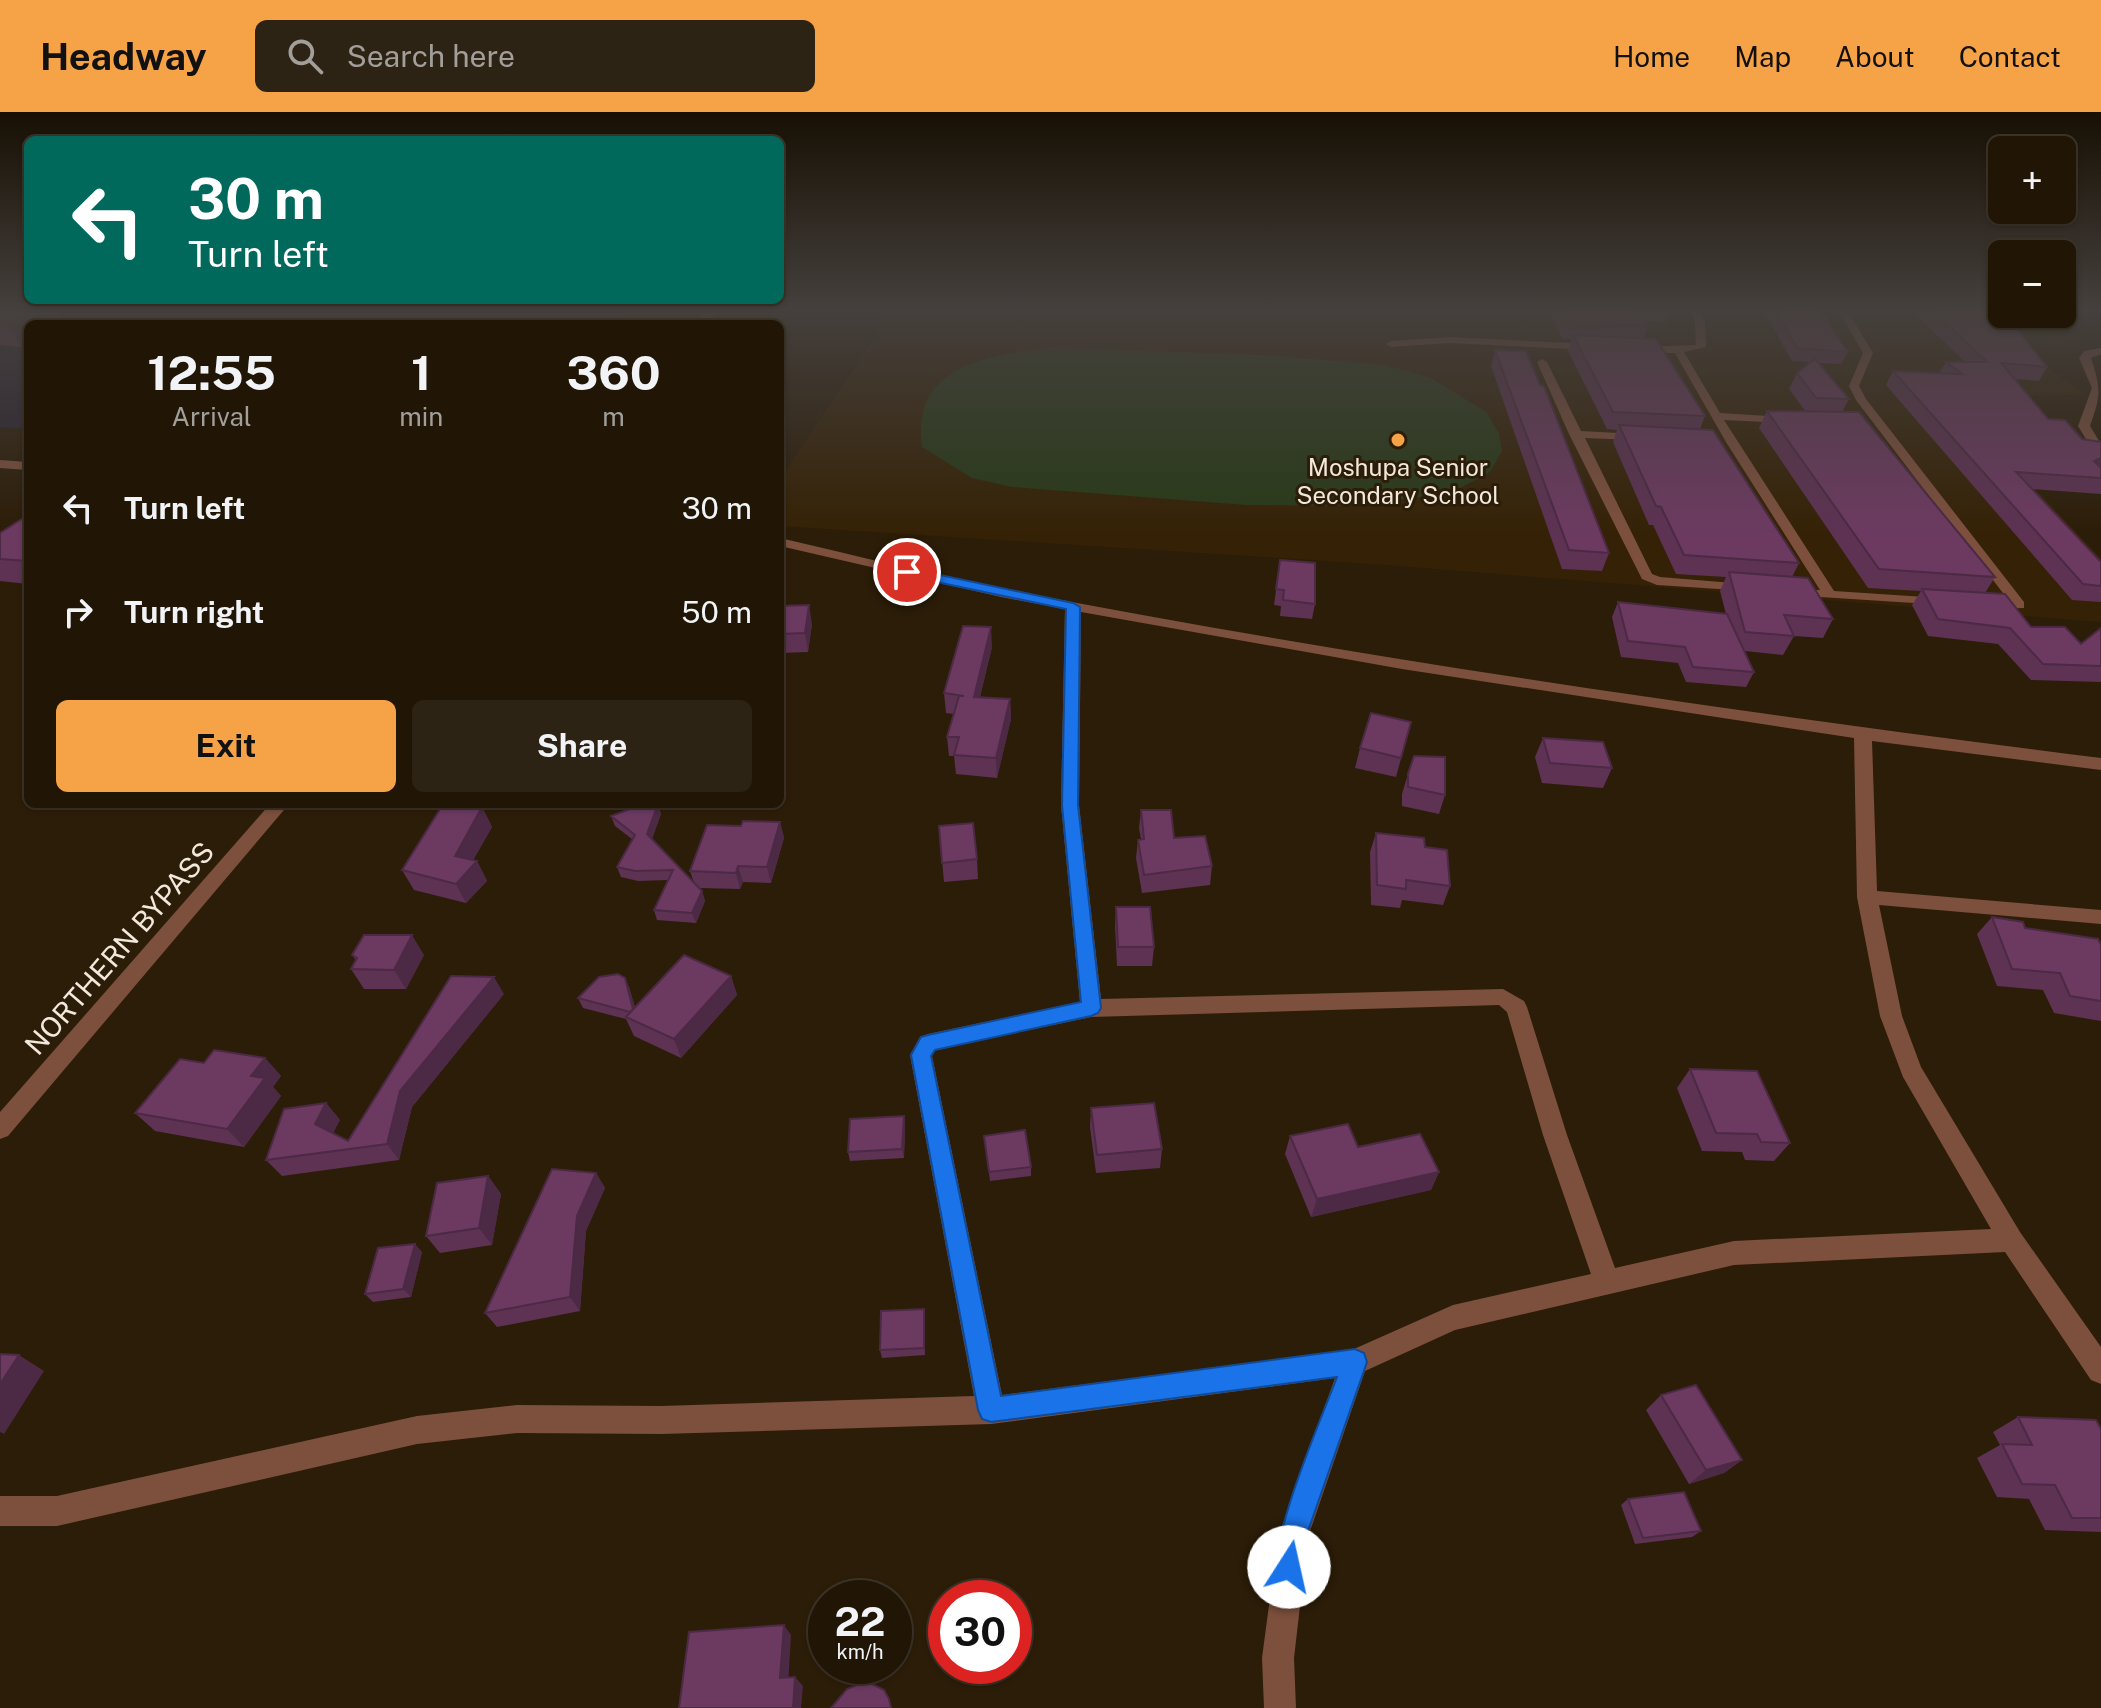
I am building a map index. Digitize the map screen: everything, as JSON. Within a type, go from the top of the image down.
[{"type":"street","points":[[2096,382],[2098,388],[2084,426],[2101,454]]},
{"type":"street","points":[[0,464],[24,466]]},
{"type":"street","points":[[784,543],[962,585],[1073,607],[1402,664],[1863,734],[2101,764]]},
{"type":"street","points":[[1073,607],[1070,805],[1091,1008]]},
{"type":"street","points":[[1863,734],[1867,897],[1891,1016],[1911,1070],[2011,1240],[2101,1370]]},
{"type":"street","name":"NORTHERN BYPASS","points":[[0,1129],[277,808]]},
{"type":"street","points":[[1867,897],[2101,917]]},
{"type":"street","points":[[991,1410],[921,1055],[928,1043],[1091,1008],[1503,997],[1511,1001],[1516,1007],[1555,1135],[1607,1282]]},
{"type":"street","points":[[0,1511],[57,1511],[417,1430],[517,1419],[661,1420],[991,1410],[1355,1362],[1453,1318],[1734,1253],[2011,1240]]},
{"type":"street","points":[[1280,1708],[1278,1658],[1293,1537],[1355,1362]]},
{"type":"lane","points":[[1551,382],[1647,576],[1657,581],[1767,590]]},
{"type":"lane","points":[[1697,382],[1830,595]]},
{"type":"lane","points":[[1855,382],[1877,425],[2019,605],[1970,604]]},
{"type":"lane","points":[[1716,416],[1804,421]]},
{"type":"lane","points":[[1862,424],[1877,425]]},
{"type":"lane","points":[[1575,434],[1653,438]]},
{"type":"lane","points":[[1716,441],[1732,442]]},
{"type":"lane","points":[[1783,591],[1955,603]]},
{"type":"shaded area","points":[[0,382],[24,382],[24,429],[0,427]]},
{"type":"shaded area","name":"Moshupa Senior Secondary School","points":[[844,382],[2069,382],[2086,395],[1948,396],[2101,558],[2101,622],[1374,564],[784,526],[784,473]]},
{"type":"green space","points":[[940,382],[1438,382],[1486,412],[1499,433],[1502,451],[1490,472],[1449,494],[1345,506],[1246,505],[1012,487],[972,478],[922,447],[922,419],[929,398]]},
{"type":"building","points":[[1507,382],[1539,382],[1544,386],[1609,553],[1569,550]]},
{"type":"building","points":[[1598,382],[1684,382],[1705,416],[1613,412]]},
{"type":"building","points":[[1804,382],[1835,382],[1849,399],[1816,398]]},
{"type":"building","points":[[1903,382],[2017,382],[2048,419],[2065,420],[2082,439],[2101,442],[2101,458],[2094,461],[2101,468],[2101,478],[2016,472],[2101,562],[2101,586],[2083,584]]},
{"type":"building","points":[[1767,411],[1859,412],[1995,577],[1879,569]]},
{"type":"building","points":[[1619,425],[1713,430],[1799,563],[1684,555],[1661,507],[1656,506]]},
{"type":"building","points":[[24,518],[24,561],[0,559],[0,533]]},
{"type":"building","points":[[1280,560],[1315,563],[1315,604],[1283,600],[1284,590],[1276,589]]},
{"type":"building","points":[[1729,572],[1808,578],[1833,619],[1784,615],[1794,636],[1745,632]]},
{"type":"building","points":[[1922,589],[2005,594],[2031,627],[2065,627],[2081,644],[2101,628],[2101,666],[2043,664],[2010,628],[1938,619]]},
{"type":"building","points":[[1618,602],[1727,614],[1754,672],[1693,667],[1685,647],[1628,641]]},
{"type":"building","points":[[809,605],[805,633],[784,634],[784,606]]},
{"type":"building","points":[[963,626],[991,627],[974,697],[1010,699],[996,758],[954,755],[959,737],[947,737],[959,696],[964,696],[944,693]]},
{"type":"building","points":[[1371,713],[1411,722],[1401,758],[1360,748]]},
{"type":"building","points":[[1543,738],[1603,742],[1612,768],[1550,763]]},
{"type":"building","points":[[1414,756],[1445,757],[1445,795],[1408,787],[1408,774]]},
{"type":"building","points":[[441,808],[481,808],[455,856],[477,861],[456,884],[402,870]]},
{"type":"building","points":[[632,808],[657,808],[647,834],[702,891],[692,913],[654,910],[673,870],[635,871],[617,867],[635,835],[611,816]]},
{"type":"building","points":[[1141,810],[1171,810],[1174,838],[1205,836],[1212,866],[1144,875],[1138,840],[1144,839]]},
{"type":"building","points":[[743,821],[780,822],[767,867],[738,866],[736,873],[690,871],[707,825],[741,826]]},
{"type":"building","points":[[973,823],[977,859],[942,863],[939,826]]},
{"type":"building","points":[[1376,833],[1424,838],[1425,847],[1447,850],[1450,886],[1406,880],[1406,889],[1377,885]]},
{"type":"building","points":[[1116,907],[1150,907],[1154,947],[1118,947]]},
{"type":"building","points":[[1992,917],[2023,922],[2025,928],[2098,939],[2101,945],[2101,1001],[2070,996],[2060,973],[2012,969]]},
{"type":"building","points":[[364,935],[412,935],[394,970],[351,969],[357,958],[352,955]]},
{"type":"building","points":[[684,955],[731,976],[674,1039],[626,1017]]},
{"type":"building","points":[[618,974],[625,978],[633,1009],[630,1012],[578,998],[599,977]]},
{"type":"building","points":[[451,976],[494,977],[400,1091],[387,1144],[266,1160],[284,1109],[326,1103],[315,1124],[348,1141]]},
{"type":"building","points":[[214,1050],[265,1058],[251,1076],[265,1078],[227,1129],[135,1113],[180,1059],[204,1063]]},
{"type":"building","points":[[1690,1069],[1757,1071],[1790,1143],[1761,1142],[1757,1134],[1716,1133]]},
{"type":"building","points":[[1154,1103],[1162,1149],[1097,1155],[1091,1108]]},
{"type":"building","points":[[904,1116],[902,1149],[848,1152],[850,1119]]},
{"type":"building","points":[[1348,1124],[1358,1147],[1420,1134],[1439,1172],[1317,1199],[1290,1136]]},
{"type":"building","points":[[1025,1130],[1031,1167],[989,1172],[984,1136]]},
{"type":"building","points":[[552,1169],[596,1173],[577,1216],[570,1297],[485,1313]]},
{"type":"building","points":[[488,1176],[479,1228],[426,1236],[437,1183]]},
{"type":"building","points":[[415,1244],[403,1289],[365,1294],[378,1248]]},
{"type":"building","points":[[924,1309],[924,1348],[880,1350],[881,1311]]},
{"type":"building","points":[[0,1354],[19,1355],[0,1384]]},
{"type":"building","points":[[1696,1385],[1742,1460],[1706,1470],[1661,1395]]},
{"type":"building","points":[[2018,1417],[2096,1420],[2101,1429],[2101,1518],[2072,1518],[2055,1485],[2022,1484],[2002,1444],[2032,1445]]},
{"type":"building","points":[[1684,1492],[1701,1531],[1643,1538],[1628,1499]]},
{"type":"building","points":[[784,1625],[780,1678],[795,1677],[793,1708],[679,1708],[689,1632]]},
{"type":"building","points":[[859,1684],[872,1684],[884,1690],[891,1708],[831,1708],[847,1689]]},
{"type":"place","name":"Moshupa Senior Secondary School","points":[[1398,440]]},
{"type":"route","points":[[907,572],[1073,607],[1070,805],[1091,1008],[928,1043],[921,1055],[991,1410],[1355,1362],[1293,1537],[1289,1567]]}]
